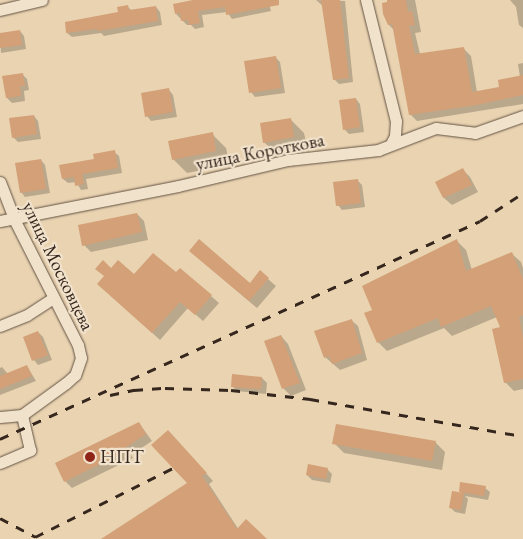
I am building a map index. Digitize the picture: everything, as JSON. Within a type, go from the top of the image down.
[{"type":"street","points":[[0,10],[42,0]]},
{"type":"street","points":[[366,0],[396,121],[395,136],[391,144]]},
{"type":"street","name":"улица Короткова","points":[[0,220],[14,219],[178,186],[288,160],[378,150],[436,128],[475,133],[523,116]]},
{"type":"street","name":"улица Московцева","points":[[0,182],[14,219],[78,346],[81,358],[79,367],[66,383],[22,415]]},
{"type":"street","points":[[0,326],[32,312],[53,298]]},
{"type":"street","points":[[0,417],[22,415],[30,450],[0,463]]},
{"type":"building","points":[[193,0],[279,0],[279,5],[226,15],[225,7],[198,11],[200,23],[189,25],[188,20],[181,21],[180,13],[175,14],[173,4]]},
{"type":"building","points":[[321,0],[340,0],[349,78],[333,80]]},
{"type":"building","points":[[387,0],[406,0],[408,12],[412,11],[415,25],[409,26],[415,54],[464,47],[472,92],[499,87],[498,80],[523,75],[523,95],[477,105],[409,115],[392,24],[388,25],[383,14],[382,3],[387,2]]},
{"type":"building","points":[[128,5],[129,10],[156,6],[158,21],[98,31],[97,29],[66,33],[65,22],[118,12],[117,7]]},
{"type":"building","points":[[20,30],[22,45],[0,48],[0,33]]},
{"type":"building","points":[[276,56],[281,88],[249,93],[244,61]]},
{"type":"building","points":[[23,73],[25,86],[20,86],[21,96],[6,98],[2,76]]},
{"type":"building","points":[[169,88],[173,112],[145,117],[141,93]]},
{"type":"building","points":[[356,98],[360,127],[343,130],[339,100]]},
{"type":"building","points":[[34,115],[37,134],[12,138],[9,118]]},
{"type":"building","points":[[291,118],[294,137],[263,143],[260,123]]},
{"type":"building","points":[[213,132],[216,151],[172,160],[168,141]]},
{"type":"building","points":[[115,150],[118,168],[82,174],[84,184],[75,186],[74,177],[62,179],[59,165],[94,159],[93,154]]},
{"type":"building","points":[[41,159],[46,189],[20,193],[15,163]]},
{"type":"building","points":[[463,168],[472,185],[443,198],[435,182]]},
{"type":"building","points":[[358,179],[361,203],[336,206],[333,182]]},
{"type":"building","points":[[137,213],[142,232],[82,246],[78,225]]},
{"type":"building","points":[[199,239],[250,283],[260,270],[269,278],[249,301],[189,251]]},
{"type":"building","points":[[457,239],[466,271],[512,252],[523,279],[523,315],[519,317],[523,338],[523,379],[504,383],[492,329],[500,327],[491,306],[441,327],[438,318],[377,343],[364,313],[372,310],[362,286]]},
{"type":"building","points":[[153,253],[176,272],[180,268],[212,295],[195,315],[180,302],[152,333],[97,284],[104,276],[95,269],[103,260],[111,268],[118,260],[134,274]]},
{"type":"building","points":[[352,319],[362,353],[332,364],[329,356],[324,358],[314,331]]},
{"type":"building","points":[[38,331],[48,355],[32,361],[23,337]]},
{"type":"building","points":[[281,335],[300,383],[282,389],[264,341]]},
{"type":"building","points":[[27,365],[32,376],[0,389],[0,376]]},
{"type":"building","points":[[232,374],[262,377],[261,389],[231,387]]},
{"type":"building","name":"НПТ","points":[[139,422],[146,434],[125,448],[126,451],[64,482],[55,463]]},
{"type":"building","points":[[336,424],[436,441],[432,461],[332,444]]},
{"type":"building","points":[[168,430],[207,473],[202,476],[237,529],[246,519],[267,539],[101,539],[187,483],[151,445]]},
{"type":"building","points":[[308,464],[328,468],[326,479],[306,475]]},
{"type":"building","points":[[460,482],[486,486],[484,496],[459,492]]},
{"type":"building","points":[[452,491],[464,493],[461,510],[449,508]]},
{"type":"railway","points":[[0,439],[480,221],[523,193]]},
{"type":"railway","points":[[110,395],[134,390],[165,388],[231,390],[310,399],[523,436]]},
{"type":"railway","points":[[0,518],[35,537],[173,468]]},
{"type":"place","name":"НПТ","points":[[90,457]]}]
